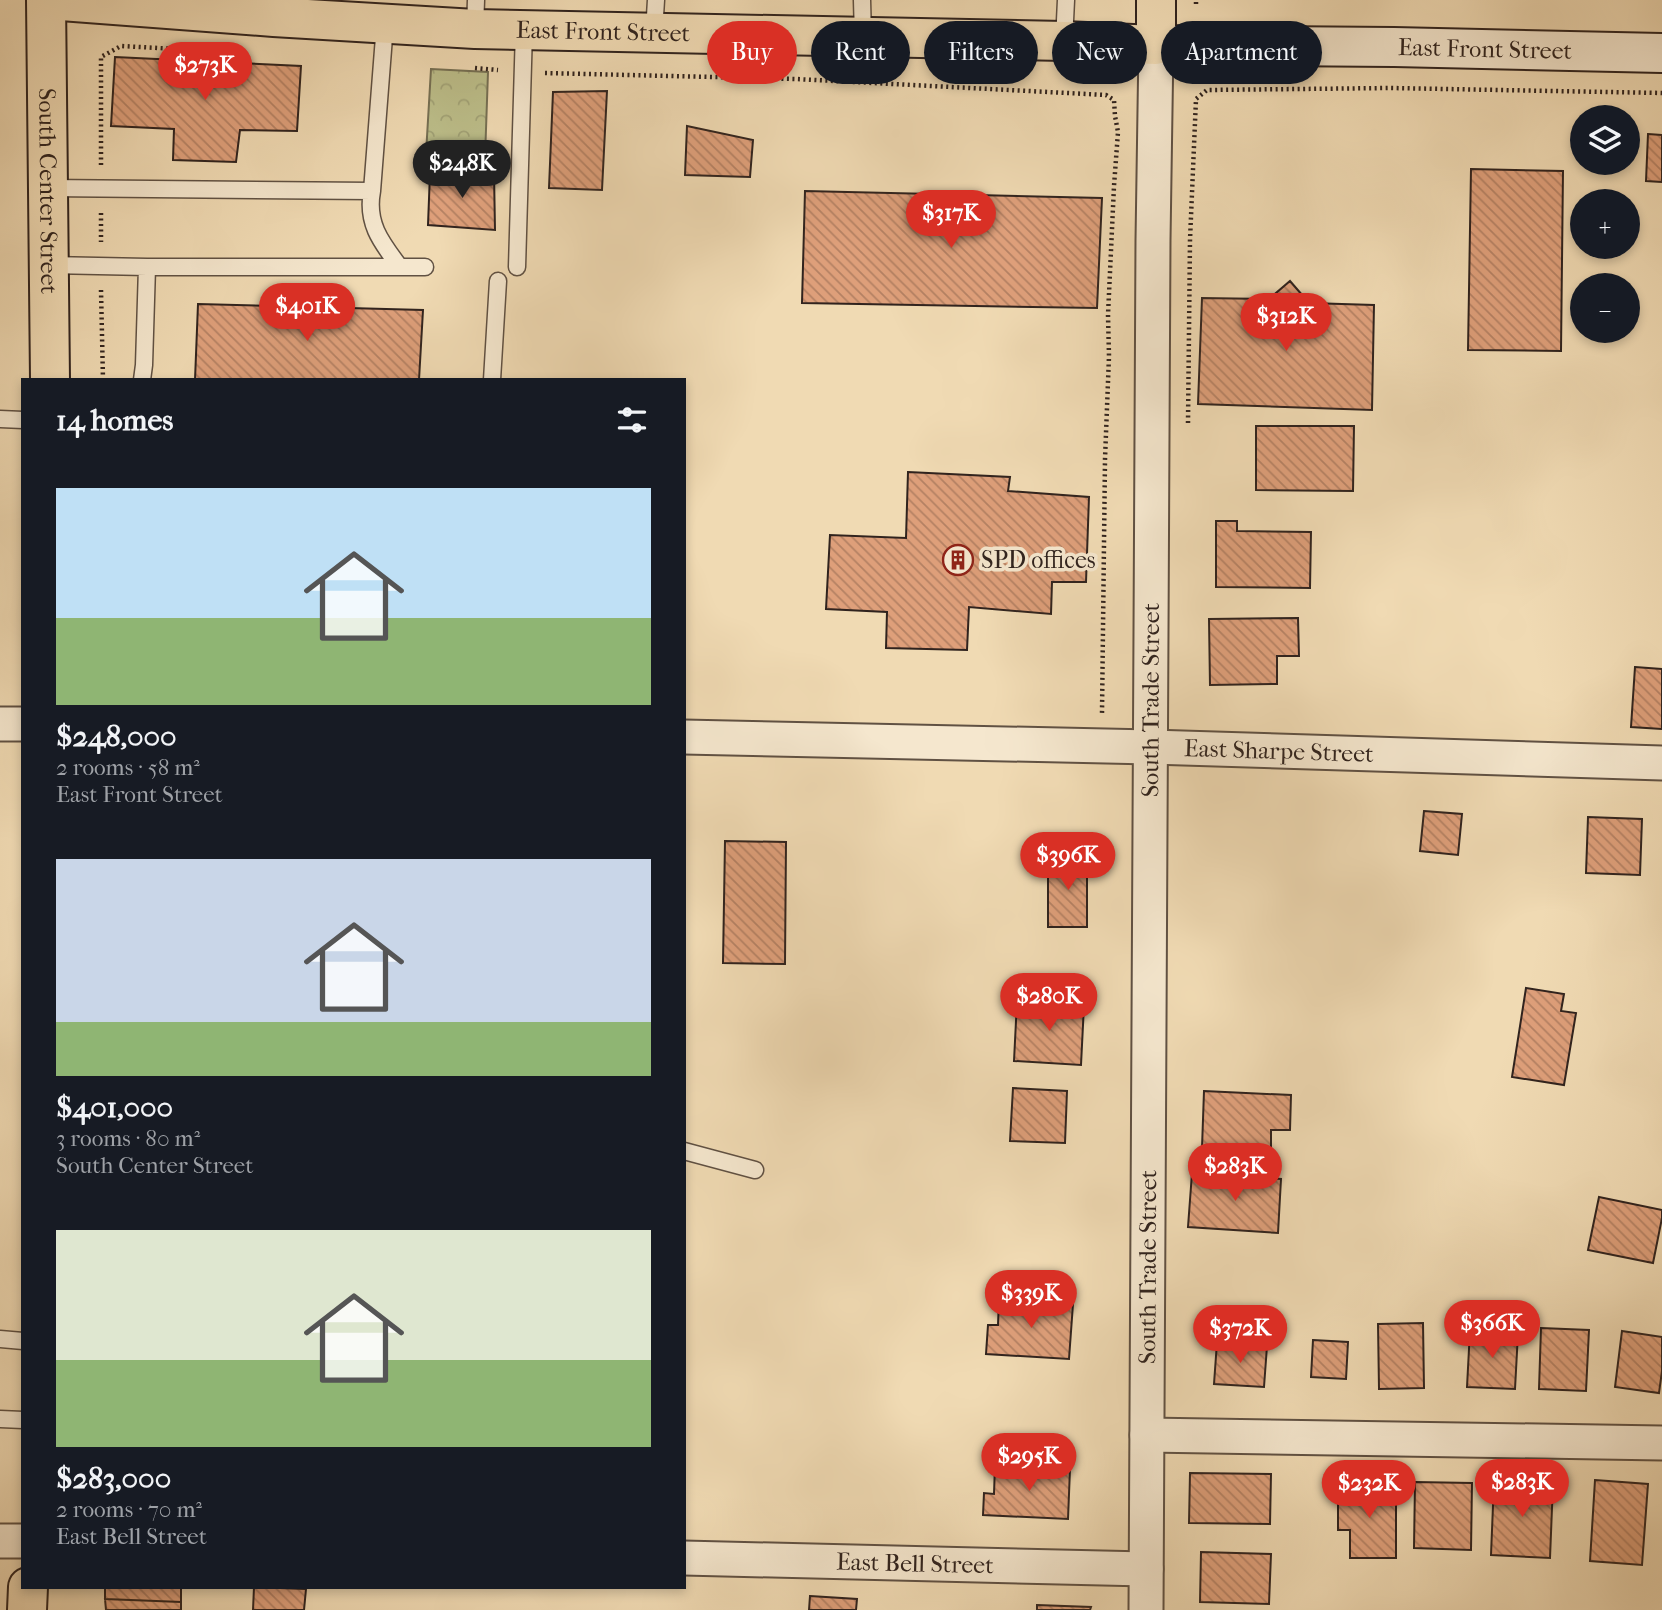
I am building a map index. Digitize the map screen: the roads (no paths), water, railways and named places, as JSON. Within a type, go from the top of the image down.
[{"type":"main road","name":"East Front Street","points":[[47,0],[385,24],[475,15],[524,30],[655,16],[862,18],[1052,40]]},
{"type":"main road","name":"South Center Street","points":[[47,0],[50,378]]},
{"type":"main road","name":"South Trade Street","points":[[1156,0],[1156,45]]},
{"type":"main road","name":"East Front Street","points":[[1147,45],[1156,45]]},
{"type":"main road","points":[[27,1610],[28,1589]]},
{"type":"street","name":"East Front Street","points":[[1156,45],[1662,53]]},
{"type":"street","name":"South Trade Street","points":[[1146,1610],[1156,45]]},
{"type":"street","points":[[0,724],[21,724]]},
{"type":"street","name":"East Sharpe Street","points":[[686,737],[1151,747],[1662,763]]},
{"type":"street","points":[[1147,1435],[1662,1443]]},
{"type":"street","points":[[0,1541],[21,1541]]},
{"type":"street","name":"East Bell Street","points":[[686,1558],[1146,1569]]},
{"type":"lane","points":[[1065,21],[1066,0]]},
{"type":"lane","points":[[385,24],[370,205],[371,217],[383,245],[399,266]]},
{"type":"lane","points":[[517,267],[524,30]]},
{"type":"lane","points":[[48,188],[372,191]]},
{"type":"lane","points":[[49,265],[425,267]]},
{"type":"lane","points":[[142,378],[147,267]]},
{"type":"lane","points":[[492,378],[498,281]]},
{"type":"lane","points":[[0,419],[21,420]]},
{"type":"lane","points":[[686,1153],[755,1170]]},
{"type":"lane","points":[[0,1339],[21,1340]]},
{"type":"lane","points":[[0,1419],[21,1420]]},
{"type":"place","name":"SPD offices","points":[[958,560]]}]
